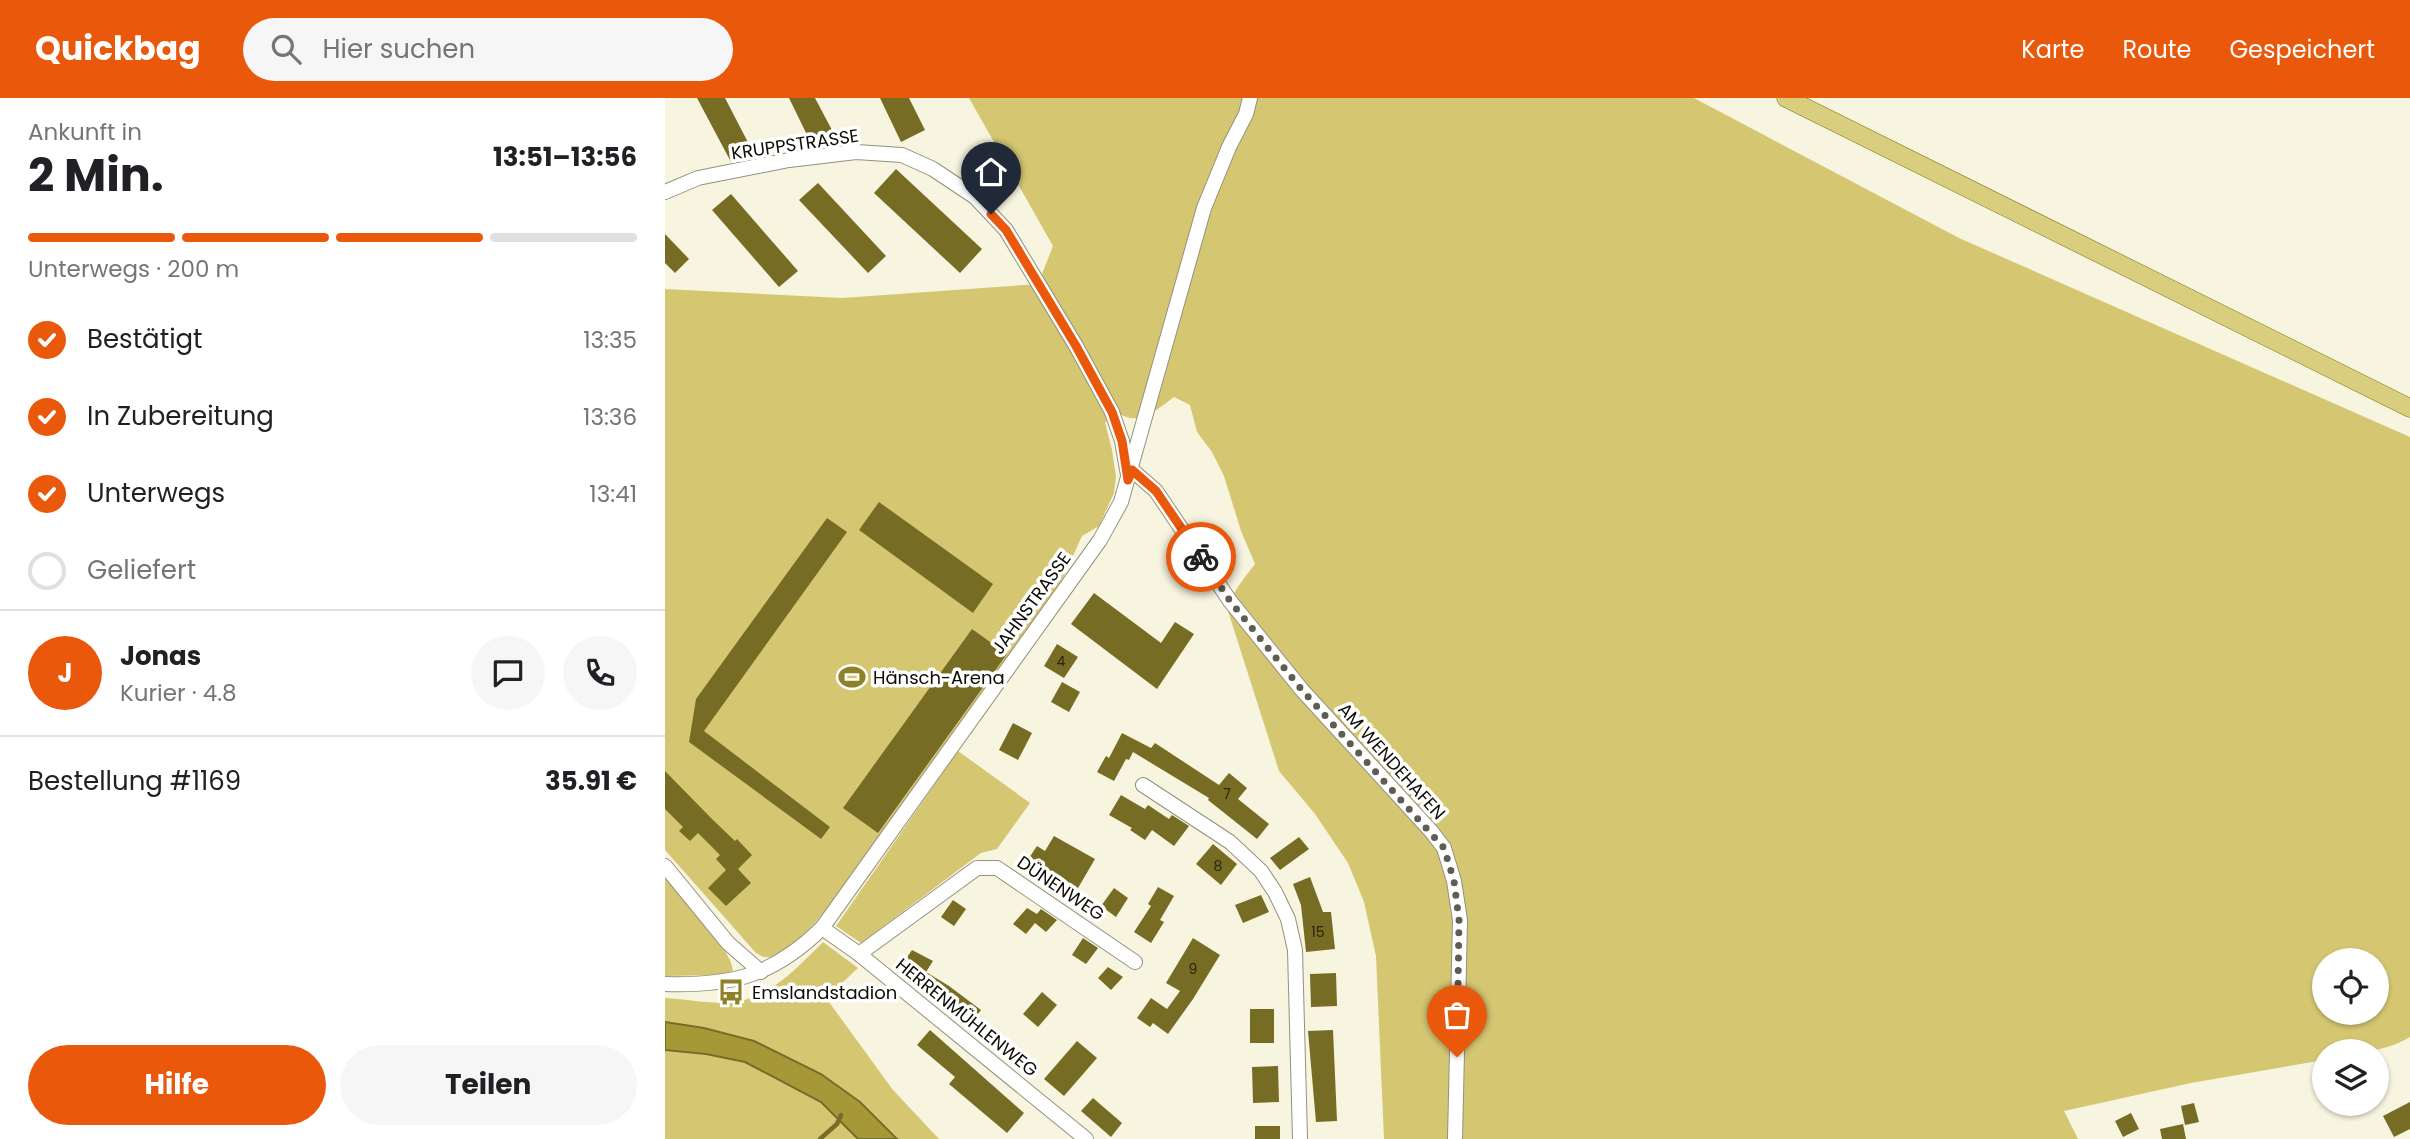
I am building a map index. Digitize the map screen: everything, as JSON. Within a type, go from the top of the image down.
[{"type":"main road","points":[[1786,98],[2410,408]]},
{"type":"street","name":"JAHNSTRASSE","points":[[665,984],[729,982],[761,972],[800,949],[822,928],[1100,540],[1121,502],[1130,475],[1204,208],[1229,147],[1247,114],[1250,98]]},
{"type":"street","name":"KRUPPSTRASSE","points":[[665,192],[698,178],[789,160],[856,152],[902,155],[933,169],[975,197],[1006,230],[1076,346],[1112,412],[1130,475]]},
{"type":"street","name":"AM WENDEHAFEN","points":[[1130,475],[1156,491],[1230,601],[1302,690],[1444,848],[1454,881],[1459,920],[1455,1139]]},
{"type":"street","points":[[1143,785],[1230,842],[1261,871],[1288,919],[1295,950],[1300,1139]]},
{"type":"street","points":[[665,866],[728,943],[761,972]]},
{"type":"street","name":"DÜNENWEG","points":[[859,954],[978,868],[986,866],[997,868],[1135,962]]},
{"type":"street","name":"HERRENMÜHLENWEG","points":[[822,928],[859,954],[1086,1139]]},
{"type":"shaded area","points":[[969,98],[1694,98],[1959,238],[2410,437],[2410,1037],[2389,1047],[2389,1039],[2312,1039],[2312,1062],[2191,1083],[2064,1111],[2078,1139],[1384,1139],[1376,956],[1364,902],[1348,863],[1315,814],[1279,771],[1228,611],[1235,592],[1255,564],[1241,531],[1224,476],[1212,452],[1197,432],[1190,405],[1174,397],[1143,417],[1129,418],[1122,415],[1105,422],[1116,477],[1114,493],[1099,526],[1082,536],[1062,580],[1041,613],[855,873],[815,923],[795,943],[771,957],[763,957],[756,953],[665,850],[665,289],[842,298],[1038,284],[1053,246]]},
{"type":"shaded area","points":[[958,751],[1030,803],[997,849],[981,853],[861,943],[836,926]]},
{"type":"shaded area","points":[[665,878],[716,937],[731,962],[733,971],[719,975],[665,976]]},
{"type":"shaded area","points":[[823,942],[858,968],[826,998],[893,1090],[939,1139],[897,1139],[860,1102],[821,1074],[754,1041],[704,1028],[665,1022],[665,998],[725,1003],[754,997],[779,982]]},
{"type":"shaded area","points":[[665,1022],[704,1028],[754,1041],[821,1074],[860,1102],[897,1139],[858,1139],[821,1102],[745,1062],[706,1054],[665,1050]]},
{"type":"shaded area","points":[[665,1050],[706,1054],[745,1062],[821,1102],[858,1139],[665,1139]]},
{"type":"building","points":[[697,98],[725,98],[753,152],[731,162]]},
{"type":"building","points":[[789,98],[815,98],[833,132],[811,143]]},
{"type":"building","points":[[880,98],[909,98],[925,130],[901,142]]},
{"type":"building","points":[[896,169],[982,249],[960,273],[874,193]]},
{"type":"building","points":[[818,183],[886,256],[868,273],[799,200]]},
{"type":"building","points":[[731,194],[798,271],[779,287],[712,210]]},
{"type":"building","points":[[665,234],[689,259],[675,273],[665,263]]},
{"type":"building","points":[[879,502],[993,584],[973,613],[859,530]]},
{"type":"building","points":[[827,518],[847,532],[704,731],[830,827],[821,839],[689,742],[696,699]]},
{"type":"building","points":[[1094,593],[1161,643],[1175,622],[1194,634],[1157,689],[1071,624]]},
{"type":"building","points":[[972,629],[1007,654],[878,833],[843,808]]},
{"type":"building","points":[[1057,644],[1078,657],[1064,678],[1044,666]]},
{"type":"building","points":[[1062,682],[1080,692],[1069,712],[1051,702]]},
{"type":"building","points":[[1013,723],[1032,733],[1018,760],[999,750]]},
{"type":"building","points":[[1122,733],[1151,748],[1155,743],[1219,785],[1229,773],[1247,788],[1238,799],[1269,824],[1257,839],[1208,800],[1209,798],[1133,752],[1114,781],[1097,772],[1106,756],[1109,758]]},
{"type":"building","points":[[665,771],[752,855],[738,869],[751,883],[726,906],[708,888],[726,870],[716,859],[720,855],[698,833],[690,841],[679,831],[683,827],[665,809]]},
{"type":"building","points":[[1121,795],[1145,809],[1148,805],[1169,819],[1172,815],[1189,826],[1174,846],[1152,830],[1145,840],[1130,830],[1132,828],[1109,815]]},
{"type":"building","points":[[1054,836],[1095,859],[1078,888],[1044,867],[1040,873],[1025,864],[1037,846],[1045,851]]},
{"type":"building","points":[[1299,837],[1309,849],[1280,870],[1270,858]]},
{"type":"building","points":[[1213,844],[1237,864],[1221,885],[1196,864]]},
{"type":"building","points":[[1310,877],[1323,912],[1331,912],[1335,949],[1306,952],[1301,905],[1293,884]]},
{"type":"building","points":[[1158,887],[1174,896],[1160,920],[1164,922],[1151,943],[1134,932],[1151,906],[1148,904]]},
{"type":"building","points":[[1114,888],[1128,898],[1116,917],[1101,906]]},
{"type":"building","points":[[1261,895],[1269,912],[1243,923],[1235,905]]},
{"type":"building","points":[[953,900],[966,909],[954,926],[941,917]]},
{"type":"building","points":[[1027,908],[1037,914],[1041,909],[1057,920],[1046,932],[1035,923],[1026,934],[1013,924]]},
{"type":"building","points":[[1083,938],[1098,948],[1086,964],[1072,955]]},
{"type":"building","points":[[1193,938],[1220,955],[1168,1034],[1153,1023],[1150,1027],[1137,1018],[1151,998],[1167,1009],[1180,991],[1166,983]]},
{"type":"building","points":[[912,950],[933,961],[926,972],[981,1010],[971,1023],[897,972]]},
{"type":"building","points":[[1108,967],[1123,977],[1111,990],[1098,978]]},
{"type":"building","points":[[1336,973],[1337,1006],[1311,1007],[1310,974]]},
{"type":"building","points":[[1042,992],[1057,1005],[1038,1027],[1023,1014]]},
{"type":"building","points":[[1250,1009],[1274,1009],[1274,1043],[1250,1043]]},
{"type":"building","points":[[930,1030],[1024,1113],[1007,1133],[949,1084],[955,1077],[917,1045]]},
{"type":"building","points":[[1333,1030],[1337,1121],[1316,1122],[1308,1031]]},
{"type":"building","points":[[1077,1041],[1097,1058],[1064,1096],[1044,1079]]},
{"type":"building","points":[[1278,1066],[1279,1102],[1253,1103],[1252,1067]]},
{"type":"building","points":[[1093,1098],[1122,1123],[1111,1137],[1081,1111]]},
{"type":"building","points":[[2410,1102],[2410,1129],[2394,1137],[2383,1116],[2389,1116],[2389,1113]]},
{"type":"building","points":[[2194,1103],[2199,1122],[2185,1125],[2181,1106]]},
{"type":"building","points":[[2131,1113],[2139,1129],[2123,1137],[2115,1121]]},
{"type":"building","points":[[2183,1124],[2186,1139],[2162,1139],[2160,1129]]},
{"type":"building","points":[[1255,1126],[1280,1126],[1280,1139],[1255,1139]]},
{"type":"waterway","points":[[820,1139],[837,1124],[841,1115]]},
{"type":"way so far","points":[[1201,557],[1230,601],[1302,690],[1444,848],[1454,881],[1459,920],[1457,1057]]},
{"type":"place","name":"Hänsch-Arena","points":[[852,677]]},
{"type":"place","name":"Emslandstadion","points":[[731,992]]},
{"type":"route","points":[[991,214],[1006,230],[1076,346],[1112,412],[1122,441],[1128,480],[1132,470],[1156,491],[1201,557]]}]
